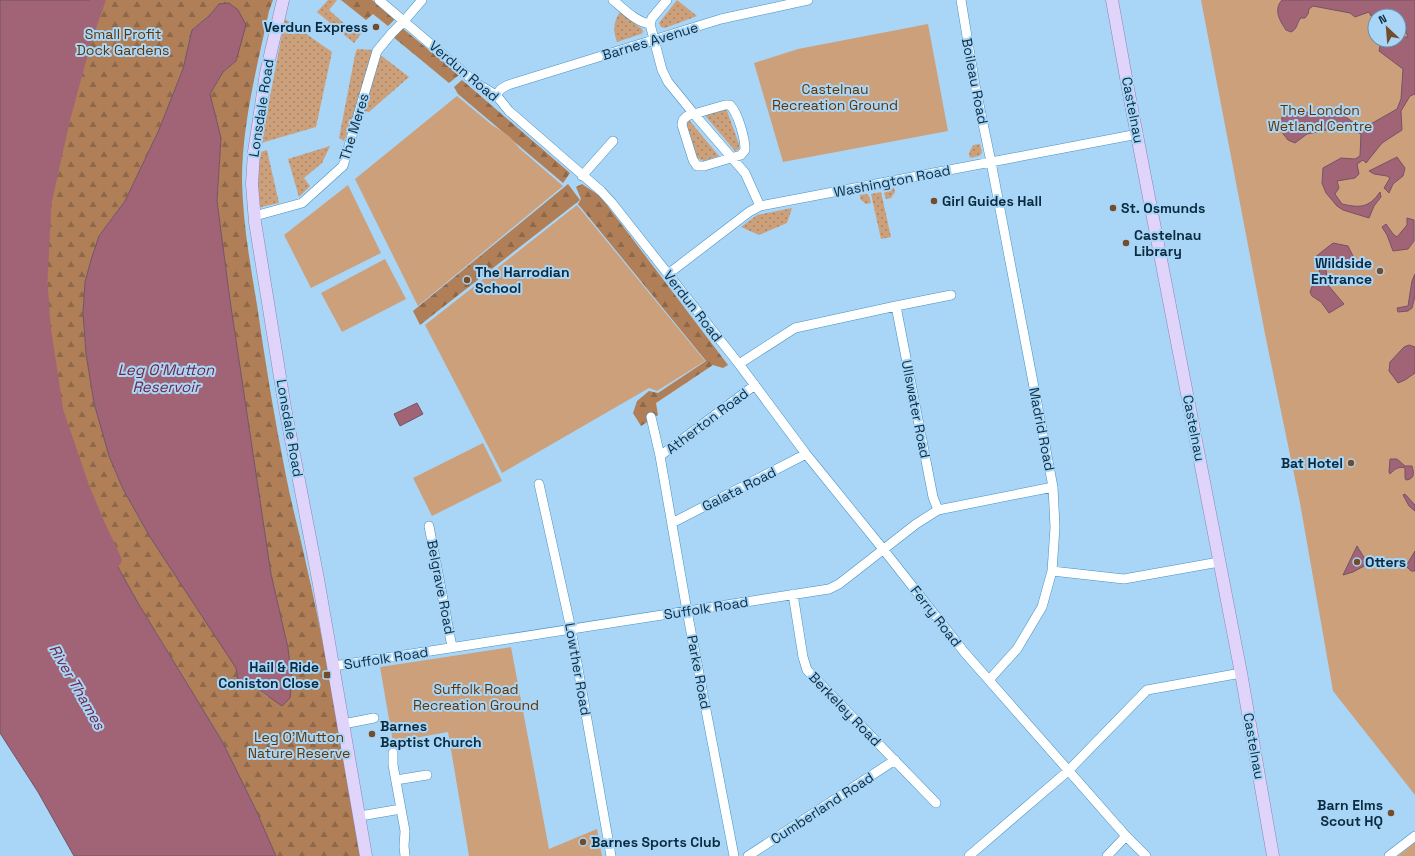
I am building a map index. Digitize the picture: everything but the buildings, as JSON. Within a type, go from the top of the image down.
[{"type":"main road","name":"Lonsdale Road","points":[[283,0],[266,73],[254,152],[252,184],[255,216],[285,408],[334,666],[366,856]]},
{"type":"main road","name":"Castelnau","points":[[1112,0],[1241,673],[1273,856]]},
{"type":"street","name":"Verdun Road","points":[[379,0],[476,83],[496,95],[509,111],[601,191],[739,364]]},
{"type":"street","name":"The Meres","points":[[255,216],[302,203],[344,166],[378,51],[422,0]]},
{"type":"street","points":[[613,0],[637,19],[644,23],[650,24]]},
{"type":"street","points":[[667,0],[652,18],[650,24],[665,76],[694,114],[744,173],[760,206]]},
{"type":"street","name":"Barnes Avenue","points":[[496,95],[501,89],[508,85],[654,39],[737,15],[808,0]]},
{"type":"street","name":"Boileau Road","points":[[961,0],[975,86],[991,162]]},
{"type":"street","points":[[725,105],[730,105],[735,110],[745,144],[745,150],[741,154],[704,166],[697,166],[693,160],[682,125],[683,120],[687,116],[694,114],[725,105]]},
{"type":"street","name":"Washington Road","points":[[668,274],[749,212],[760,206],[1138,134]]},
{"type":"street","points":[[582,176],[613,141]]},
{"type":"street","name":"Madrid Road","points":[[989,680],[1017,649],[1042,607],[1052,571],[1055,528],[1053,487],[991,162]]},
{"type":"street","points":[[739,364],[795,328],[951,295]]},
{"type":"street","name":"Ullswater Road","points":[[896,306],[933,497],[938,510]]},
{"type":"street","name":"Ferry Road","points":[[739,364],[806,454],[965,653],[1068,771],[1126,836],[1146,856]]},
{"type":"street","name":"Atherton Road","points":[[660,456],[755,385]]},
{"type":"street","name":"Parke Road","points":[[651,417],[660,456],[687,611],[734,856]]},
{"type":"street","name":"Galata Road","points":[[672,523],[806,454]]},
{"type":"street","name":"Lowther Road","points":[[539,484],[571,629],[611,856]]},
{"type":"street","name":"Suffolk Road","points":[[334,666],[793,594],[823,591],[834,587],[916,524],[938,510],[1053,487]]},
{"type":"street","name":"Belgrave Road","points":[[429,526],[452,648]]},
{"type":"street","points":[[1052,571],[1124,579],[1219,562]]},
{"type":"street","name":"Berkeley Road","points":[[793,594],[803,657],[807,670],[936,803]]},
{"type":"street","points":[[969,856],[1068,771],[1147,690],[1241,673]]},
{"type":"street","points":[[343,724],[374,718]]},
{"type":"street","points":[[393,753],[393,764],[405,831],[405,856]]},
{"type":"street","name":"Cumberland Road","points":[[748,856],[895,760]]},
{"type":"street","points":[[396,780],[427,775]]},
{"type":"street","points":[[360,816],[401,809]]},
{"type":"street","points":[[1107,856],[1126,836]]},
{"type":"street","points":[[1389,856],[1415,836]]},
{"type":"green space","name":"Leg O'Mutton Nature Reserve","points":[[98,0],[273,0],[269,11],[255,74],[247,117],[242,181],[245,228],[277,430],[287,483],[315,604],[360,856],[276,856],[255,808],[222,741],[138,603],[114,560],[82,488],[56,412],[43,326],[40,281],[44,203],[63,117],[85,37]],"holes":[[[219,4],[236,61],[223,72],[210,94],[221,138],[217,201],[230,300],[271,574],[288,648],[292,681],[268,697],[248,682],[238,680],[237,668],[150,537],[123,489],[109,456],[94,403],[86,354],[83,313],[85,282],[99,236],[125,201],[158,132],[183,69],[192,30],[209,16]]]},
{"type":"green space","points":[[328,0],[337,0],[329,10],[348,27],[351,27],[361,34],[354,43],[317,12]]},
{"type":"green space","points":[[341,0],[372,0],[395,19],[388,26],[373,14],[366,20]]},
{"type":"green space","points":[[677,0],[697,16],[665,28],[661,27],[659,23]]},
{"type":"green space","name":"The London Wetland Centre","points":[[1201,0],[1415,0],[1415,795],[1333,691],[1300,503],[1266,339]]},
{"type":"green space","points":[[620,12],[642,29],[643,32],[617,42],[614,27]]},
{"type":"green space","points":[[285,19],[332,52],[316,127],[261,143]]},
{"type":"green space","name":"Castelnau Recreation Ground","points":[[928,24],[948,131],[783,162],[754,63],[798,49]]},
{"type":"green space","points":[[401,27],[459,75],[449,83],[392,36]]},
{"type":"green space","points":[[357,49],[374,50],[409,77],[369,112],[357,109],[344,141],[339,138]]},
{"type":"green space","points":[[462,80],[570,173],[563,183],[458,94],[454,87]]},
{"type":"green space","points":[[457,96],[492,125],[512,139],[519,148],[563,186],[418,306],[355,179]]},
{"type":"green space","points":[[726,108],[739,144],[739,149],[735,151],[703,113]]},
{"type":"green space","points":[[689,120],[719,156],[703,161],[696,157],[685,125]]},
{"type":"green space","points":[[980,144],[982,153],[979,156],[970,158],[969,153],[973,145]]},
{"type":"green space","points":[[330,146],[322,163],[304,178],[310,186],[299,197],[288,159]]},
{"type":"green space","points":[[267,150],[279,203],[261,207],[257,197],[258,153]]},
{"type":"green space","points":[[568,184],[580,200],[420,325],[413,311]]},
{"type":"green space","points":[[582,184],[600,196],[728,365],[723,368],[713,365],[656,403],[658,415],[641,426],[633,413],[637,401],[649,391],[658,393],[706,361],[578,204],[581,199],[576,187]]},
{"type":"green space","points":[[348,185],[381,253],[311,288],[284,235]]},
{"type":"green space","points":[[894,188],[895,192],[891,198],[886,199],[884,193],[887,190]]},
{"type":"green space","points":[[881,192],[891,237],[881,239],[871,194]]},
{"type":"green space","points":[[867,194],[871,203],[866,204],[860,199],[860,195]]},
{"type":"green space","points":[[577,205],[705,361],[657,391],[649,388],[502,473],[425,325]]},
{"type":"green space","points":[[792,208],[787,223],[759,235],[741,227],[757,215]]},
{"type":"green space","points":[[385,259],[406,299],[342,332],[321,293]]},
{"type":"green space","points":[[483,443],[502,481],[432,516],[413,478]]},
{"type":"green space","name":"Suffolk Road Recreation Ground","points":[[511,647],[549,849],[597,829],[602,856],[469,856],[448,732],[393,742],[380,667]]},
{"type":"green space","points":[[1415,842],[1415,856],[1398,856]]},
{"type":"water","name":"River Thames","points":[[0,0],[98,0],[85,37],[63,117],[44,203],[40,281],[43,326],[56,412],[82,488],[114,560],[138,603],[222,741],[255,808],[276,856],[74,856],[38,792],[0,733]]},
{"type":"water","points":[[1282,0],[1415,0],[1415,94],[1410,96],[1401,111],[1402,130],[1382,143],[1366,163],[1363,160],[1357,164],[1359,174],[1355,178],[1337,181],[1339,188],[1335,194],[1342,204],[1364,206],[1372,201],[1380,192],[1381,197],[1374,206],[1369,218],[1343,210],[1337,206],[1326,193],[1322,183],[1323,168],[1341,158],[1355,159],[1360,156],[1361,134],[1353,130],[1332,129],[1307,134],[1295,143],[1288,140],[1281,131],[1282,117],[1302,112],[1342,114],[1362,129],[1397,109],[1401,99],[1403,69],[1379,51],[1380,48],[1407,48],[1407,8],[1367,8],[1367,13],[1355,17],[1350,13],[1313,6],[1309,9],[1305,18],[1301,18],[1295,29],[1291,32],[1286,30],[1278,15],[1279,4]]},
{"type":"water","name":"Leg O'Mutton Reservoir","points":[[229,3],[238,10],[246,25],[236,61],[223,72],[210,94],[221,138],[217,201],[230,300],[271,574],[288,648],[292,681],[290,698],[282,706],[248,682],[238,680],[236,668],[150,537],[123,489],[109,456],[94,403],[86,354],[83,313],[85,282],[99,236],[125,201],[158,132],[183,69],[192,30],[209,16],[219,4]]},
{"type":"water","points":[[1397,157],[1405,168],[1403,176],[1393,184],[1389,193],[1384,188],[1390,178],[1387,176],[1374,174],[1369,171]]},
{"type":"water","points":[[1407,218],[1414,220],[1414,241],[1408,249],[1393,251],[1387,235],[1382,227],[1386,224],[1397,237],[1407,225]]},
{"type":"water","points":[[1333,243],[1348,246],[1356,262],[1333,260],[1326,268],[1327,284],[1344,304],[1329,313],[1321,302],[1312,296],[1310,292],[1313,284],[1318,281],[1320,266],[1315,264],[1314,258]]},
{"type":"water","points":[[1415,274],[1415,296],[1412,308],[1408,311],[1398,312],[1397,308],[1408,306],[1412,281]]},
{"type":"water","points":[[1409,345],[1415,347],[1415,373],[1398,383],[1389,371],[1390,362],[1404,347]]},
{"type":"water","points":[[417,403],[423,414],[400,426],[394,414]]},
{"type":"water","points":[[1390,459],[1397,459],[1405,466],[1412,466],[1412,477],[1406,480],[1405,468],[1403,467],[1397,468],[1390,474]]},
{"type":"water","points":[[1405,494],[1415,505],[1415,511],[1409,506],[1403,495]]},
{"type":"water","points":[[1357,546],[1368,564],[1353,572],[1343,575]]},
{"type":"water","points":[[1415,551],[1415,571],[1411,571],[1406,566]]},
{"type":"waterway","points":[[98,0],[85,37],[63,117],[44,203],[40,281],[43,326],[56,412],[82,488],[114,560],[107,567]]},
{"type":"place","name":"Verdun Express","points":[[376,27]]},
{"type":"place","name":"Girl Guides Hall","points":[[934,201]]},
{"type":"place","name":"St. Osmunds","points":[[1113,208]]},
{"type":"place","name":"Castelnau Library","points":[[1126,243]]},
{"type":"place","name":"Wildside Entrance","points":[[1380,271]]},
{"type":"place","name":"The Harrodian School","points":[[467,280]]},
{"type":"place","name":"Bat Hotel","points":[[1351,463]]},
{"type":"place","name":"Otters","points":[[1357,562]]},
{"type":"place","name":"Hail & Ride Coniston Close","points":[[327,675]]},
{"type":"place","name":"Barnes Baptist Church","points":[[372,734]]},
{"type":"place","name":"Barn Elms Scout HQ","points":[[1391,813]]},
{"type":"place","name":"Barnes Sports Club","points":[[583,842]]},
{"type":"park label","name":"Small Profit Dock Gardens","points":[[123,42]]}]
